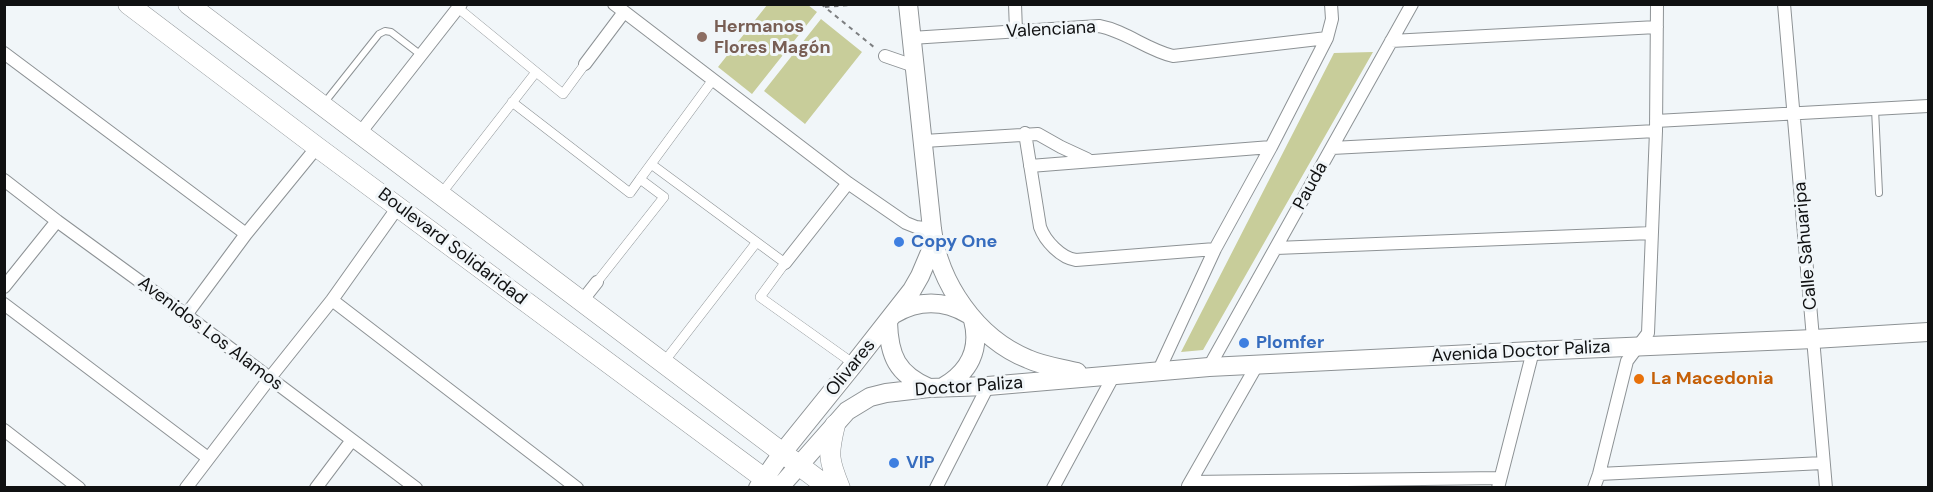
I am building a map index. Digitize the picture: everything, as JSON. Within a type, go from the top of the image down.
[{"type":"main road","name":"Boulevard Solidaridad","points":[[128,4],[770,485]]},
{"type":"main road","name":"Boulevard Solidaridad","points":[[188,4],[829,488]]},
{"type":"main road","name":"Olivares","points":[[908,4],[933,236],[950,282],[971,317],[998,342],[1026,359],[1052,367],[1107,376]]},
{"type":"main road","name":"Olivares","points":[[770,485],[783,452],[891,318],[920,276],[933,236]]},
{"type":"main road","points":[[936,302],[958,308],[971,317],[975,339],[970,361],[963,373],[935,388],[913,381],[899,367],[890,345],[891,318],[911,306],[936,302]]},
{"type":"main road","name":"Avenida Doctor Paliza","points":[[1107,376],[1209,367],[1929,332]]},
{"type":"main road","name":"Doctor Paliza","points":[[770,485],[800,465],[847,411],[870,397],[935,388],[1107,376]]},
{"type":"main road","points":[[835,425],[829,458],[840,488]]},
{"type":"street","points":[[1015,4],[1016,31]]},
{"type":"street","points":[[1159,370],[1215,249],[1327,38],[1332,19],[1331,4]]},
{"type":"street","name":"Pauda","points":[[1209,367],[1412,4]]},
{"type":"street","points":[[1594,488],[1627,361],[1648,333],[1656,126],[1657,4]]},
{"type":"street","name":"Calle Sahuaripa","points":[[1784,4],[1826,488]]},
{"type":"street","points":[[360,133],[460,6],[563,94],[585,64],[619,8],[848,183],[906,223],[933,236]]},
{"type":"street","name":"Valenciana","points":[[911,38],[1099,26],[1113,29],[1173,56],[1327,38]]},
{"type":"street","points":[[1391,41],[1657,27]]},
{"type":"street","points":[[4,53],[246,234]]},
{"type":"street","points":[[885,56],[914,66]]},
{"type":"street","points":[[441,194],[536,72]]},
{"type":"street","points":[[512,102],[630,193],[712,81]]},
{"type":"street","points":[[1332,148],[1656,126],[1794,113],[1929,106]]},
{"type":"street","points":[[924,141],[1025,133],[1044,136],[1061,147],[1091,160]]},
{"type":"street","points":[[1025,133],[1042,233],[1064,257],[1076,260],[1215,249]]},
{"type":"street","points":[[186,315],[246,234],[317,147]]},
{"type":"street","points":[[1030,166],[1271,147]]},
{"type":"street","points":[[651,164],[785,263]]},
{"type":"street","points":[[582,301],[664,197],[640,179]]},
{"type":"street","name":"Avenidos Los Alamos","points":[[4,180],[416,488]]},
{"type":"street","points":[[848,183],[760,297],[854,364]]},
{"type":"street","points":[[186,488],[332,300],[398,207]]},
{"type":"street","points":[[4,287],[57,221]]},
{"type":"street","points":[[1276,248],[1652,233]]},
{"type":"street","points":[[664,363],[756,243]]},
{"type":"street","points":[[332,300],[577,488]]},
{"type":"street","points":[[4,304],[208,458]]},
{"type":"street","points":[[1257,365],[1189,485],[1499,483],[1533,351]]},
{"type":"street","points":[[1053,488],[1107,376]]},
{"type":"street","points":[[936,488],[988,386]]},
{"type":"street","points":[[4,430],[63,483],[79,488]]},
{"type":"street","points":[[316,488],[352,440]]},
{"type":"street","points":[[1599,474],[1823,463]]},
{"type":"lane","points":[[322,105],[379,34],[385,31],[391,32],[421,55]]},
{"type":"lane","points":[[1875,110],[1879,193]]},
{"type":"path","points":[[823,6],[861,4]]},
{"type":"path","points":[[823,6],[885,56]]},
{"type":"green space","points":[[767,5],[808,5],[817,12],[752,94],[718,67]]},
{"type":"green space","points":[[821,19],[862,52],[805,124],[764,91]]},
{"type":"green space","points":[[1373,52],[1203,350],[1181,352],[1334,53]]},
{"type":"place","name":"Hermanos Flores Magón","points":[[702,37]]},
{"type":"place","name":"Copy One","points":[[899,242]]},
{"type":"place","name":"Plomfer","points":[[1244,343]]},
{"type":"place","name":"La Macedonia","points":[[1639,379]]},
{"type":"place","name":"VIP","points":[[894,463]]}]
